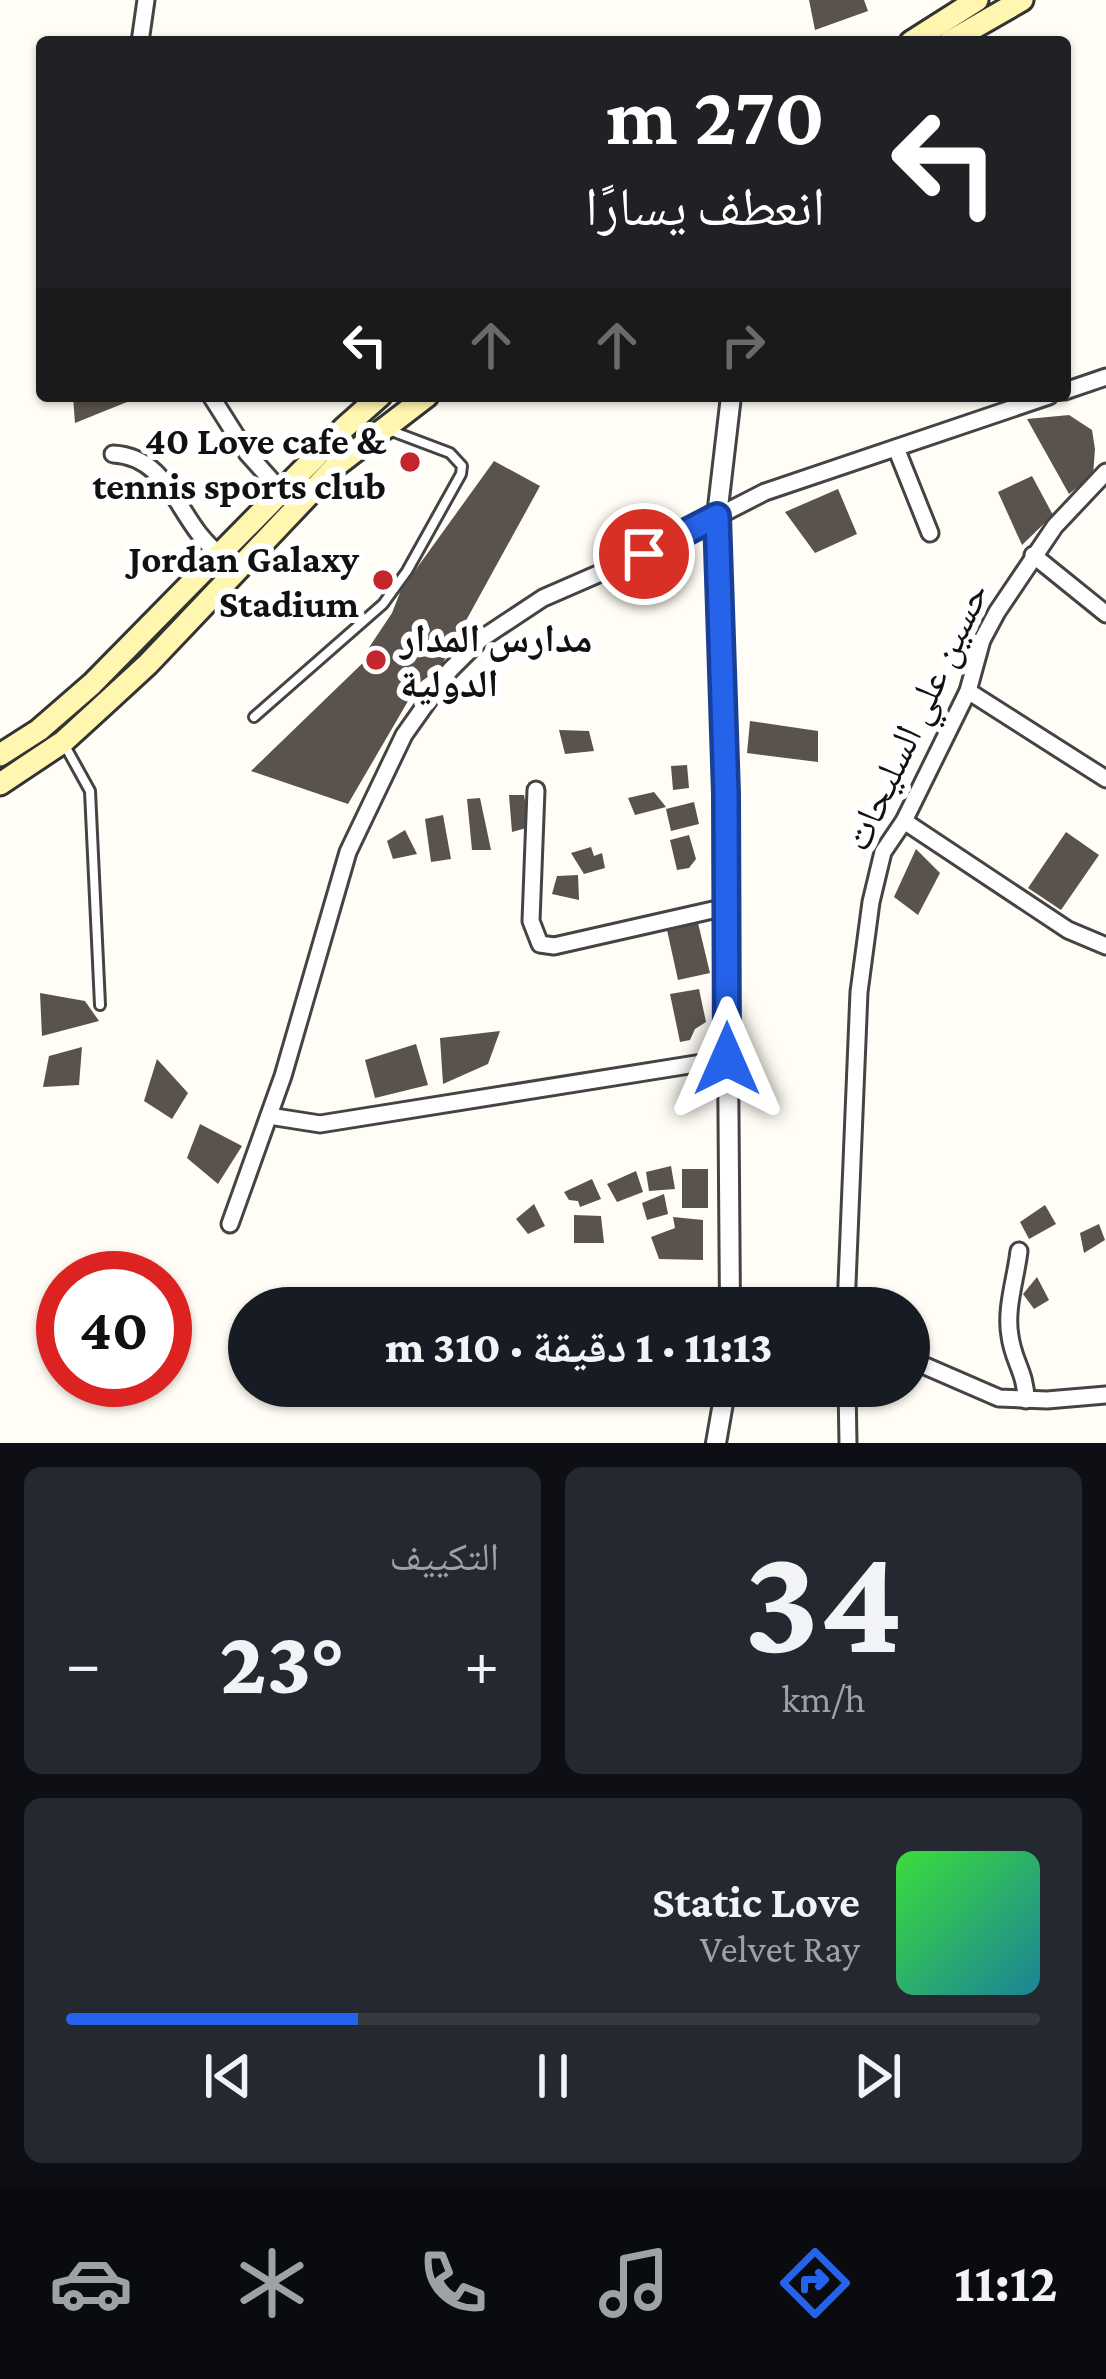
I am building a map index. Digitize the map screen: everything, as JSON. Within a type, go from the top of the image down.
[{"type":"main road","points":[[920,36],[977,0]]},
{"type":"main road","points":[[960,36],[1022,0]]},
{"type":"main road","points":[[0,755],[39,730],[92,684],[374,402]]},
{"type":"main road","points":[[0,784],[63,742],[148,664],[337,465],[418,402]]},
{"type":"street","points":[[141,36],[146,0]]},
{"type":"street","points":[[1071,389],[1106,377]]},
{"type":"street","points":[[215,402],[247,452],[281,491]]},
{"type":"street","points":[[730,402],[717,516],[725,712],[730,1287]]},
{"type":"street","points":[[230,1224],[269,1116],[349,853],[404,735],[450,670],[481,639],[543,598],[644,554],[765,492],[1031,402]]},
{"type":"street","points":[[896,448],[930,533]]},
{"type":"street","points":[[113,454],[141,460],[157,472],[204,544],[220,555]]},
{"type":"street","name":"حسين علي السليحات","points":[[847,1287],[862,959],[883,852],[904,821],[968,691],[982,640],[1055,526],[1106,472]]},
{"type":"street","points":[[1033,556],[1106,614]]},
{"type":"street","points":[[968,691],[1106,778]]},
{"type":"street","points":[[536,790],[531,922],[540,944],[554,946],[726,907]]},
{"type":"street","points":[[904,821],[1068,930],[1106,946]]},
{"type":"street","points":[[269,1116],[320,1124],[727,1059]]},
{"type":"street","points":[[1019,1251],[1009,1327],[1010,1343],[1026,1378],[1026,1400]]},
{"type":"street","points":[[930,1368],[988,1394],[1026,1400],[1106,1395]]},
{"type":"street","points":[[716,1443],[722,1407]]},
{"type":"street","points":[[847,1407],[848,1443]]},
{"type":"lane","points":[[254,717],[383,604],[407,572],[461,474],[459,459],[450,453],[382,427]]},
{"type":"lane","points":[[63,742],[90,791],[100,1006]]},
{"type":"building","points":[[809,0],[864,0],[868,11],[815,30]]},
{"type":"building","points":[[73,402],[127,402],[75,423]]},
{"type":"building","points":[[1069,415],[1092,430],[1095,449],[1093,475],[1069,494],[1027,419]]},
{"type":"building","points":[[494,461],[540,486],[440,668],[418,684],[348,804],[251,771],[371,655],[379,662],[368,649],[401,590]]},
{"type":"building","points":[[1032,476],[1053,515],[1022,545],[998,492]]},
{"type":"building","points":[[838,489],[857,534],[815,553],[785,512]]},
{"type":"building","points":[[750,721],[818,731],[818,762],[747,753]]},
{"type":"building","points":[[559,730],[589,731],[594,751],[565,754]]},
{"type":"building","points":[[687,765],[689,788],[673,790],[671,766]]},
{"type":"building","points":[[654,792],[666,807],[635,815],[628,798]]},
{"type":"building","points":[[509,795],[524,795],[530,827],[512,832]]},
{"type":"building","points":[[480,798],[491,850],[472,850],[467,799]]},
{"type":"building","points":[[694,802],[699,824],[671,831],[666,809]]},
{"type":"building","points":[[443,815],[451,859],[431,862],[425,819]]},
{"type":"building","points":[[405,830],[417,854],[393,859],[387,841]]},
{"type":"building","points":[[1066,832],[1099,855],[1061,910],[1028,888]]},
{"type":"building","points":[[689,835],[696,859],[689,868],[677,870],[670,840]]},
{"type":"building","points":[[591,847],[594,856],[602,853],[605,868],[584,874],[571,853]]},
{"type":"building","points":[[916,849],[940,873],[918,915],[894,897]]},
{"type":"building","points":[[578,875],[579,900],[552,894],[557,876]]},
{"type":"building","points":[[698,923],[710,973],[678,980],[667,930]]},
{"type":"building","points":[[699,989],[706,1022],[690,1040],[680,1042],[670,994]]},
{"type":"building","points":[[40,993],[85,1001],[99,1021],[42,1036]]},
{"type":"building","points":[[500,1031],[488,1064],[443,1084],[440,1038]]},
{"type":"building","points":[[416,1044],[428,1085],[375,1098],[365,1060]]},
{"type":"building","points":[[82,1047],[79,1085],[43,1087],[49,1056]]},
{"type":"building","points":[[157,1059],[188,1093],[172,1119],[144,1101]]},
{"type":"building","points":[[200,1124],[242,1146],[218,1184],[187,1158]]},
{"type":"building","points":[[671,1166],[675,1189],[649,1191],[646,1172]]},
{"type":"building","points":[[682,1169],[708,1169],[708,1208],[682,1208]]},
{"type":"building","points":[[636,1171],[643,1192],[617,1202],[607,1184]]},
{"type":"building","points":[[592,1179],[601,1199],[580,1207],[578,1201],[569,1200],[564,1192]]},
{"type":"building","points":[[664,1194],[668,1214],[647,1220],[642,1203]]},
{"type":"building","points":[[534,1204],[545,1226],[528,1234],[516,1219]]},
{"type":"building","points":[[1045,1205],[1056,1224],[1029,1239],[1020,1222]]},
{"type":"building","points":[[574,1215],[601,1216],[604,1243],[574,1243]]},
{"type":"building","points":[[673,1217],[703,1220],[703,1260],[659,1259],[651,1237],[675,1228]]},
{"type":"building","points":[[1099,1224],[1105,1240],[1084,1253],[1080,1233]]},
{"type":"building","points":[[1037,1277],[1049,1300],[1034,1309],[1023,1294]]},
{"type":"place","name":"40 Love cafe & tennis sports club","points":[[410,462]]},
{"type":"place","name":"Jordan Galaxy Stadium","points":[[383,580]]},
{"type":"place","name":"مدارس المدار الدولية","points":[[376,660]]},
{"type":"route","points":[[644,554],[717,516],[725,712],[727,1059]]}]
